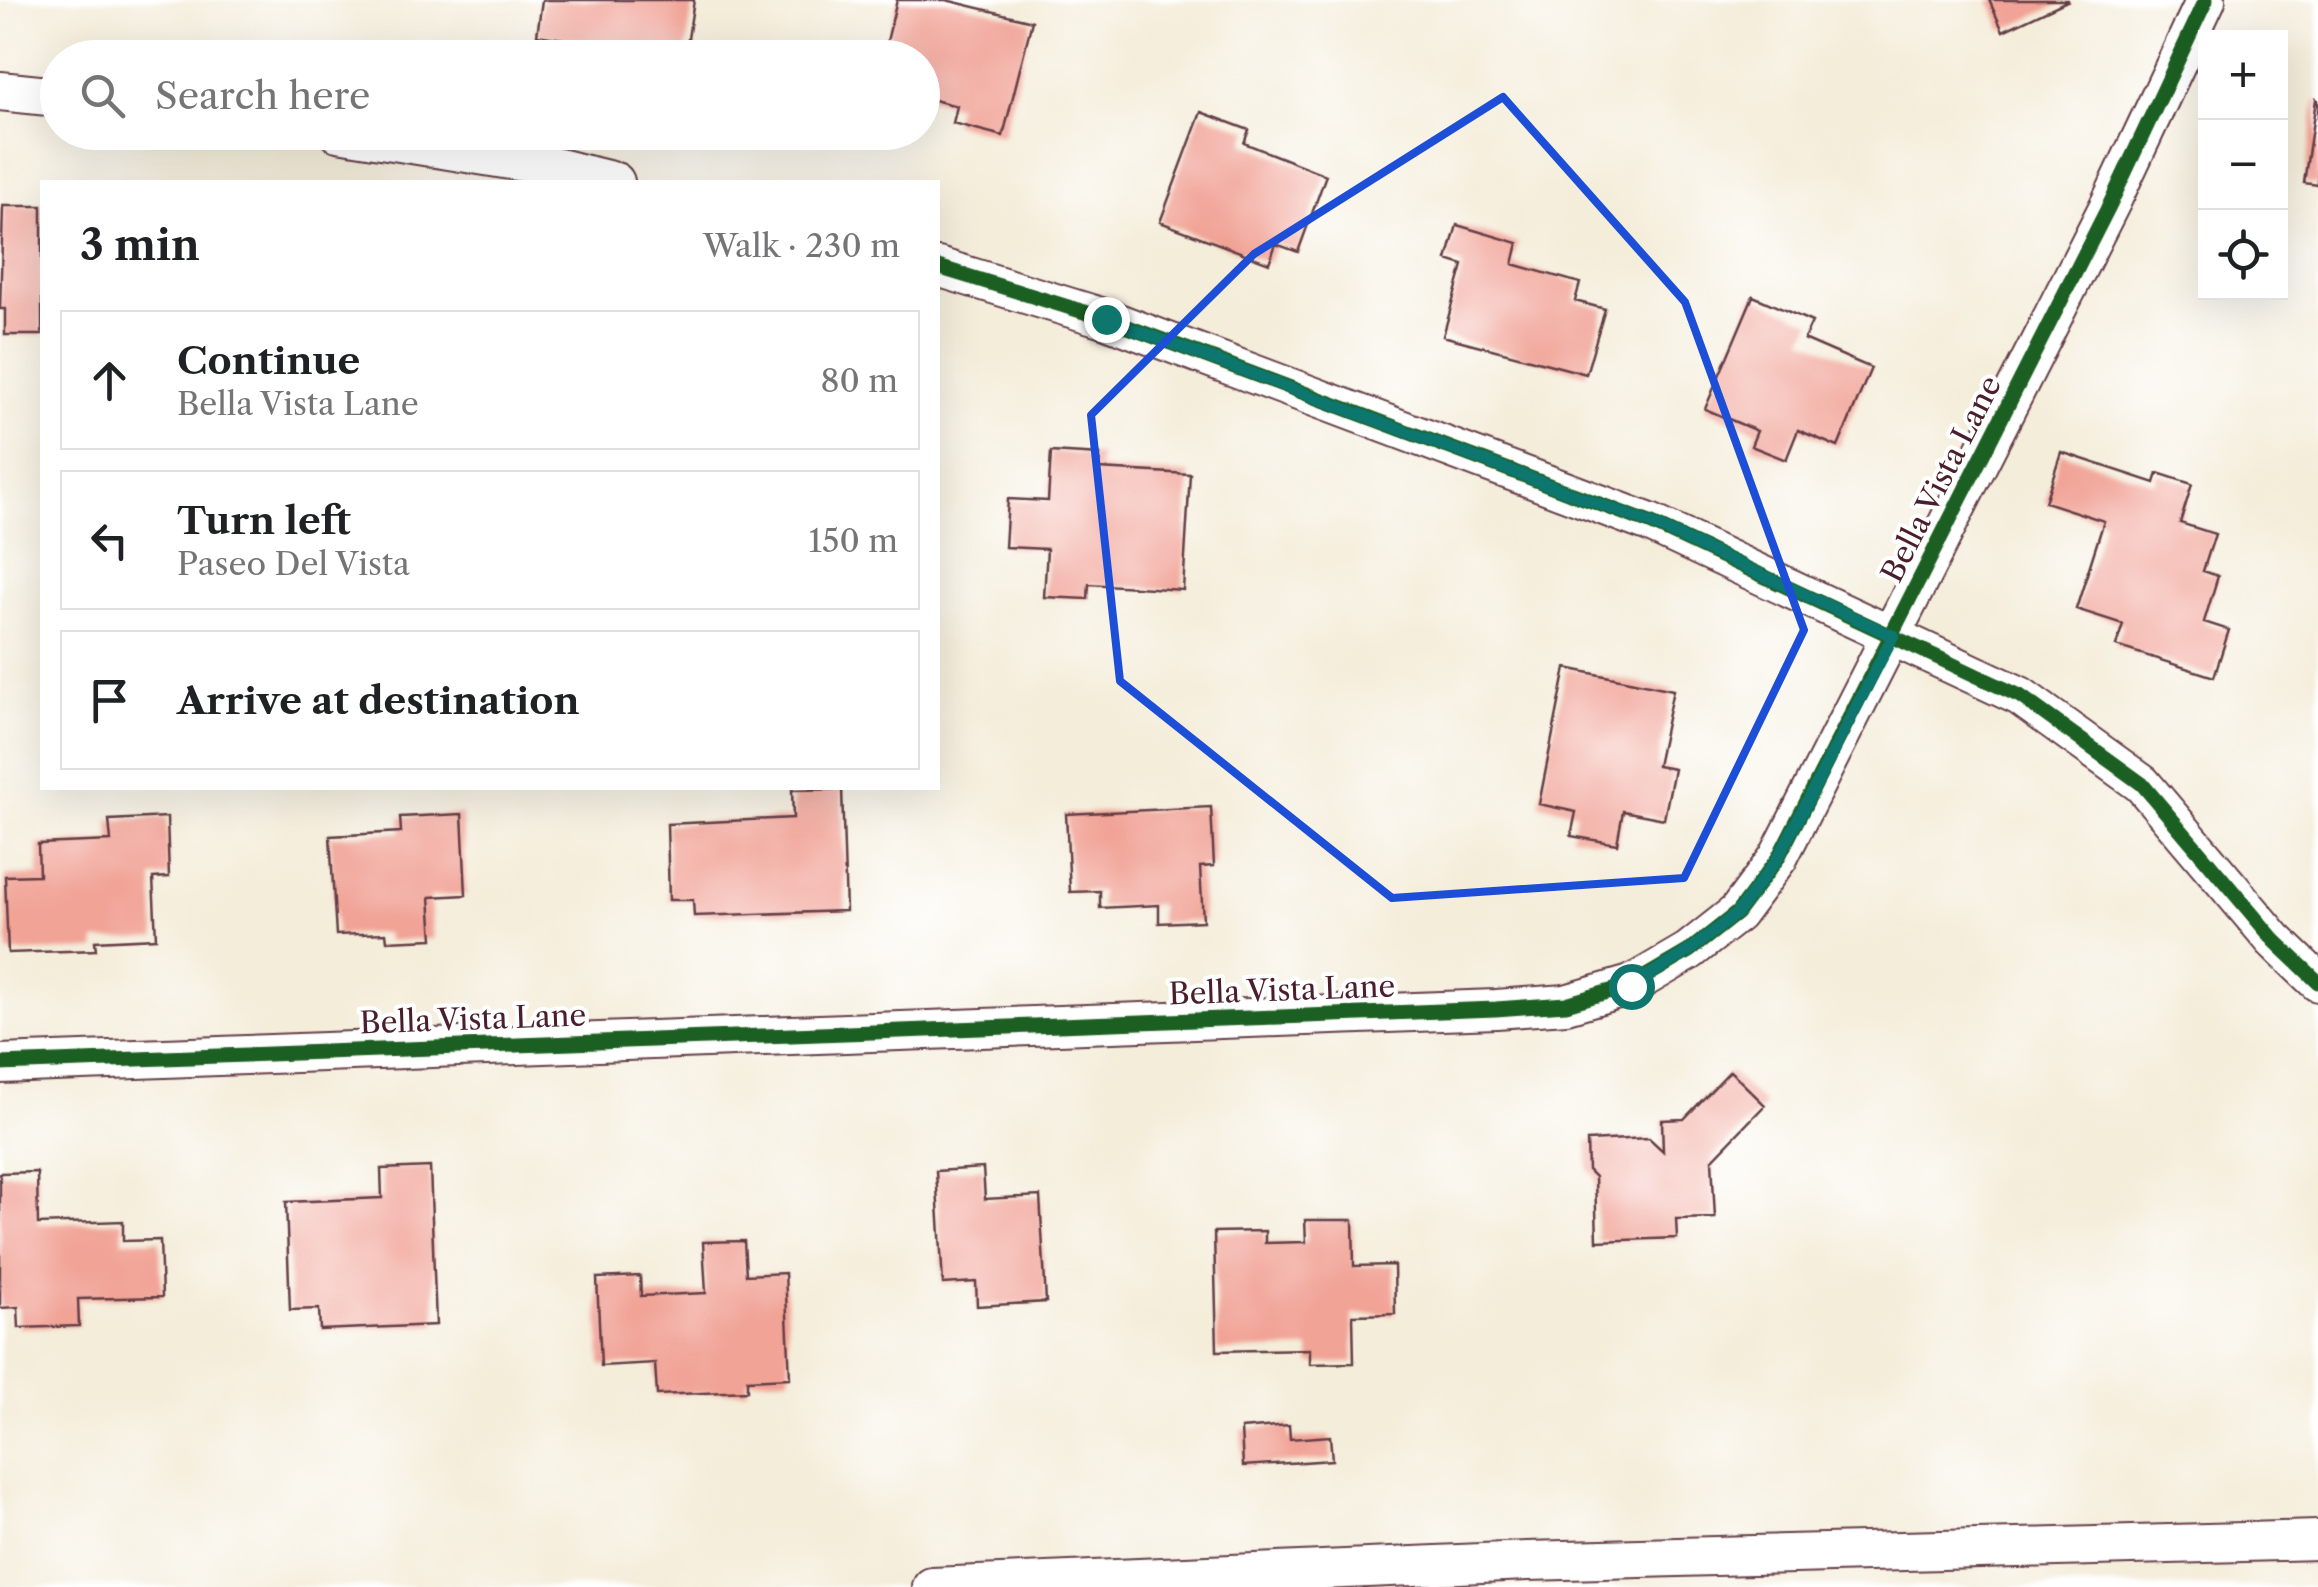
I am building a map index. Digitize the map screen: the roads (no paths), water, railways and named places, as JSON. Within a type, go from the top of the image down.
[{"type":"street","name":"Bella Vista Lane","points":[[0,1064],[1566,1004],[1631,986],[1689,951],[1737,913],[1778,858],[2111,202],[2206,0]]},
{"type":"street","points":[[0,91],[40,95]]},
{"type":"street","points":[[446,150],[606,180]]},
{"type":"street","points":[[940,269],[1106,319],[1632,516],[2020,696],[2142,784],[2274,940],[2318,982]]},
{"type":"street","points":[[932,1587],[1546,1560],[2318,1540]]}]
